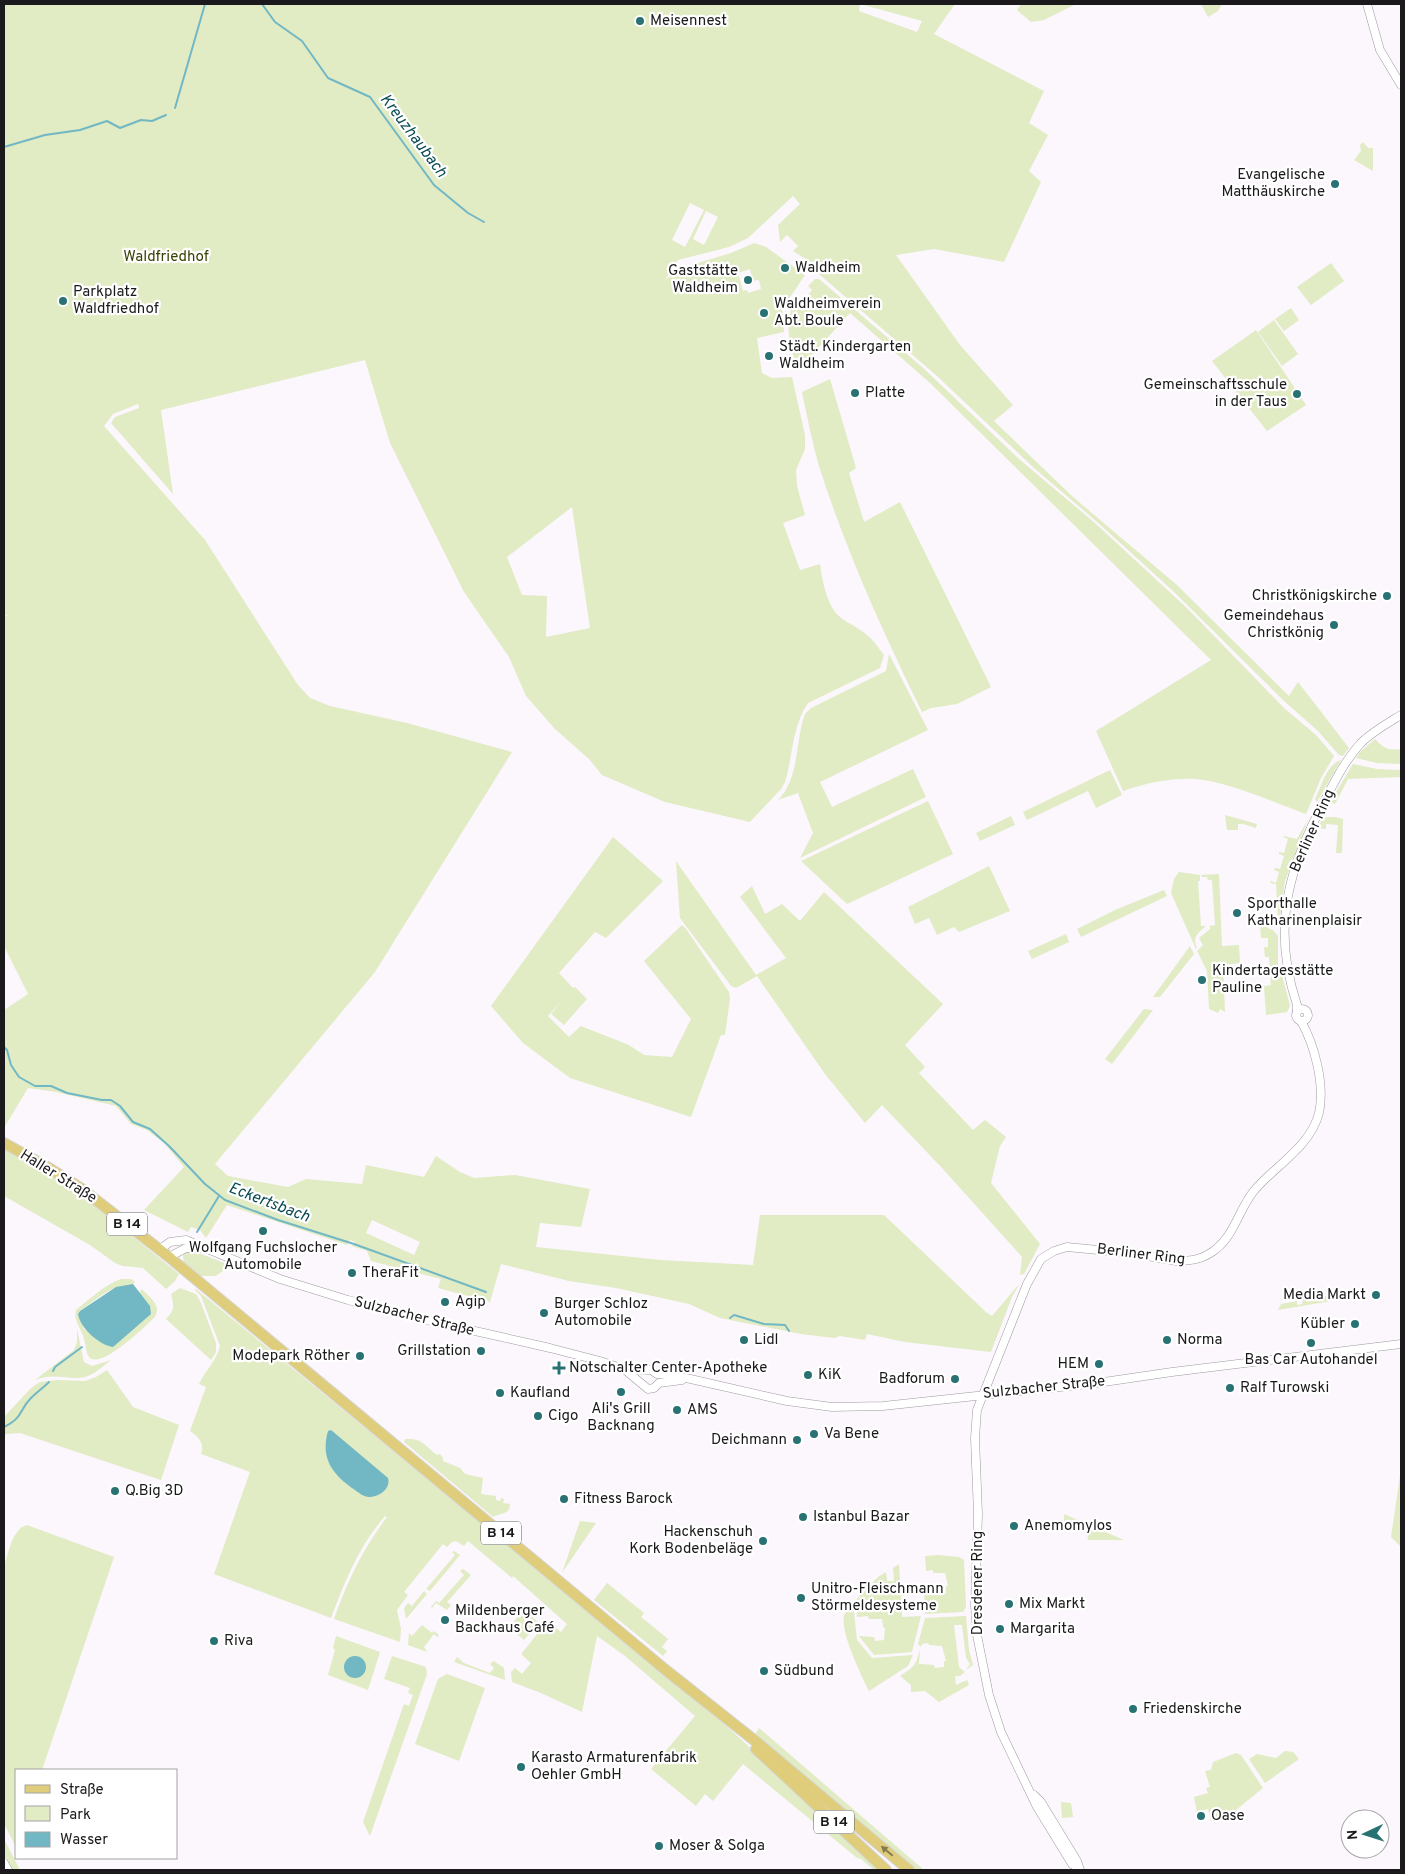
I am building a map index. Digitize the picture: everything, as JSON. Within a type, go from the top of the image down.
[{"type":"main road","name":"Haller Straße","points":[[4,1143],[65,1178],[159,1250]]},
{"type":"main road","name":"B 14","points":[[159,1250],[723,1717],[759,1744],[909,1870]]},
{"type":"main road","name":"B 14","points":[[723,1717],[769,1762],[869,1853],[891,1870]]},
{"type":"main road","points":[[869,1853],[886,1870]]},
{"type":"street","points":[[1367,4],[1380,50],[1401,85]]},
{"type":"street","name":"Berliner Ring","points":[[984,1395],[1027,1284],[1037,1264],[1048,1254],[1073,1247],[1177,1262],[1206,1257],[1226,1240],[1253,1193],[1304,1142],[1318,1116],[1321,1101],[1320,1072],[1303,1023],[1308,1014],[1305,1010],[1298,1009],[1286,958],[1284,930],[1286,901],[1300,854],[1338,775],[1353,752],[1367,737],[1401,715]]},
{"type":"street","name":"Sulzbacher Straße","points":[[159,1250],[170,1242],[191,1241],[280,1279],[348,1300],[434,1322],[550,1348],[624,1369],[654,1371],[657,1374],[673,1375],[787,1401],[832,1407],[884,1406],[1097,1383],[1401,1344]]},
{"type":"street","points":[[168,1257],[186,1248],[209,1249]]},
{"type":"street","name":"Sulzbacher Straße","points":[[624,1369],[644,1387],[650,1389],[656,1387],[659,1383],[688,1379]]},
{"type":"street","points":[[641,1383],[641,1376],[646,1371]]},
{"type":"street","points":[[657,1374],[659,1383]]},
{"type":"street","name":"Dresdener Ring","points":[[984,1395],[977,1410],[975,1432],[978,1514],[975,1605],[982,1667],[994,1714],[1017,1768],[1031,1792],[1037,1807],[1072,1864],[1080,1869]]},
{"type":"street","points":[[4,1862],[8,1870]]},
{"type":"green space","name":"Waldfriedhof","points":[[4,4],[860,4],[955,4],[934,34],[1044,91],[1029,123],[1048,135],[1029,171],[1041,182],[1004,262],[934,249],[896,255],[960,345],[1013,405],[994,421],[1073,497],[1177,585],[1289,696],[1298,682],[1349,748],[1343,756],[1339,755],[1318,731],[1284,701],[1172,590],[1034,468],[937,376],[812,268],[814,264],[793,251],[798,246],[787,235],[780,242],[778,225],[800,204],[793,196],[748,238],[729,247],[678,260],[665,280],[681,268],[731,253],[754,243],[766,247],[805,275],[782,309],[784,332],[757,338],[762,373],[772,378],[792,377],[805,435],[805,449],[796,470],[797,486],[805,515],[783,523],[800,570],[820,564],[826,593],[836,613],[866,634],[884,655],[880,668],[808,703],[796,731],[785,782],[781,789],[750,822],[665,802],[602,775],[589,759],[555,729],[526,696],[509,657],[464,592],[390,443],[365,360],[161,410],[173,494],[111,423],[115,417],[139,408],[138,404],[113,414],[104,426],[205,540],[298,685],[310,698],[330,706],[407,723],[512,752],[375,972],[215,1164],[228,1176],[288,1187],[306,1179],[362,1184],[366,1165],[424,1177],[436,1156],[460,1172],[474,1178],[515,1175],[590,1189],[581,1227],[540,1223],[536,1247],[661,1260],[753,1265],[760,1215],[884,1215],[992,1316],[1020,1283],[1012,1297],[991,1352],[905,1342],[867,1334],[865,1340],[840,1336],[834,1338],[801,1334],[720,1318],[689,1304],[616,1288],[569,1281],[501,1264],[490,1302],[438,1288],[441,1279],[371,1261],[367,1251],[352,1246],[355,1242],[350,1240],[347,1245],[227,1205],[206,1238],[200,1230],[191,1227],[188,1232],[144,1210],[184,1167],[165,1144],[147,1130],[131,1124],[116,1106],[56,1092],[28,1088],[4,1128],[4,1010],[28,994],[4,946],[4,616],[9,616],[4,615]],"holes":[[[860,4],[922,21],[917,32],[859,11]],[[690,203],[704,210],[685,247],[672,240]],[[706,211],[718,217],[704,245],[693,239]],[[750,269],[753,281],[759,280],[761,289],[748,293],[747,290],[743,291],[738,273]],[[572,507],[590,628],[546,637],[547,596],[522,595],[507,557]],[[372,1220],[420,1242],[414,1255],[366,1233]]]},
{"type":"green space","points":[[1021,4],[1076,4],[1044,20],[1031,22],[1017,10]]},
{"type":"green space","points":[[1201,4],[1222,4],[1218,11],[1208,17]]},
{"type":"green space","points":[[1363,142],[1368,148],[1373,148],[1373,171],[1354,160],[1361,151],[1360,145]]},
{"type":"green space","points":[[1331,263],[1344,281],[1311,305],[1297,287]]},
{"type":"green space","points":[[815,279],[819,279],[922,367],[1019,459],[1095,523],[1188,609],[1284,708],[1316,735],[1334,756],[1321,778],[1306,814],[1236,788],[1195,779],[1159,782],[1123,791],[1096,731],[1211,660],[930,383],[850,313],[797,371],[790,343],[788,324],[793,307],[798,299],[802,302],[812,290],[808,286]]},
{"type":"green space","points":[[1291,308],[1299,320],[1284,331],[1275,319]]},
{"type":"green space","points":[[1274,320],[1298,354],[1282,366],[1258,332]]},
{"type":"green space","points":[[1256,330],[1306,405],[1267,431],[1212,361]]},
{"type":"green space","points":[[830,379],[856,468],[849,473],[864,522],[900,502],[991,687],[957,704],[931,708],[922,712],[893,652],[853,560],[819,466],[802,392]]},
{"type":"green space","points":[[889,654],[928,730],[820,782],[832,807],[913,769],[926,797],[800,858],[813,833],[798,793],[778,800],[785,791],[794,770],[805,714],[811,708],[886,671]]},
{"type":"green space","points":[[1375,739],[1386,748],[1393,750],[1401,749],[1401,764],[1377,763],[1356,758]]},
{"type":"green space","points":[[1341,760],[1317,802],[1315,799],[1325,776],[1336,762]]},
{"type":"green space","points":[[1353,764],[1377,769],[1401,770],[1401,777],[1348,779],[1335,804],[1332,803],[1332,799]]},
{"type":"green space","points":[[1110,770],[1122,795],[1096,808],[1088,791],[1027,820],[1023,812]]},
{"type":"green space","points":[[928,801],[953,854],[847,904],[801,861]]},
{"type":"green space","points":[[1225,815],[1257,824],[1256,828],[1238,824],[1238,830],[1227,830]]},
{"type":"green space","points":[[1011,816],[1015,825],[980,841],[976,833]]},
{"type":"green space","points":[[1326,817],[1343,819],[1342,853],[1336,853],[1338,825],[1326,824],[1326,829],[1317,828]]},
{"type":"green space","points":[[1308,819],[1285,881],[1279,923],[1277,923],[1273,918],[1278,917],[1277,906],[1272,906],[1272,903],[1277,903],[1276,884],[1270,883],[1271,881],[1276,883],[1279,872],[1274,870],[1275,868],[1280,869],[1284,856],[1279,854],[1279,852],[1284,853],[1288,839],[1283,837],[1297,839]]},
{"type":"green space","points":[[613,837],[663,881],[606,938],[595,932],[559,973],[587,999],[564,1025],[551,1014],[563,999],[548,1016],[569,1037],[581,1026],[629,1045],[644,1055],[672,1057],[691,1019],[644,961],[682,925],[729,992],[730,999],[725,1035],[721,1035],[691,1117],[570,1078],[523,1043],[491,1006]]},
{"type":"green space","points":[[676,861],[756,975],[786,958],[740,897],[752,886],[765,914],[782,904],[800,921],[824,892],[943,1004],[905,1045],[925,1067],[919,1073],[973,1130],[985,1120],[1006,1137],[1000,1146],[991,1183],[1040,1244],[1024,1274],[1020,1275],[1022,1257],[882,1105],[865,1123],[825,1074],[757,976],[736,988],[731,986],[680,918]]},
{"type":"green space","points":[[989,866],[1010,911],[959,932],[954,927],[937,935],[929,918],[915,924],[908,907]]},
{"type":"green space","points":[[1179,872],[1200,875],[1200,881],[1198,881],[1201,926],[1206,926],[1196,938],[1196,949],[1171,893],[1174,879]]},
{"type":"green space","points":[[1219,874],[1222,946],[1239,945],[1240,963],[1223,965],[1225,1012],[1220,1009],[1218,1013],[1209,1009],[1207,971],[1197,951],[1203,945],[1199,938],[1210,929],[1210,926],[1215,925],[1212,880],[1208,880],[1207,877],[1202,877],[1201,875]]},
{"type":"green space","points":[[1164,890],[1167,896],[1081,937],[1077,929],[1115,910]]},
{"type":"green space","points":[[1265,922],[1268,928],[1278,936],[1278,966],[1280,967],[1290,1006],[1287,1012],[1266,1015],[1264,986],[1271,985],[1269,957],[1265,957],[1264,947],[1268,947],[1268,938],[1261,938],[1260,923]]},
{"type":"green space","points":[[1066,934],[1069,942],[1032,959],[1028,951]]},
{"type":"green space","points":[[1190,946],[1194,954],[1160,997],[1153,997]]},
{"type":"green space","points":[[1144,1009],[1153,1010],[1112,1064],[1105,1059]]},
{"type":"green space","points":[[4,1148],[78,1192],[179,1274],[175,1281],[166,1289],[143,1268],[123,1266],[115,1263],[90,1245],[4,1196]]},
{"type":"green space","points":[[191,1250],[227,1264],[224,1270],[216,1276],[200,1277],[184,1264],[183,1255]]},
{"type":"green space","points":[[121,1279],[131,1279],[135,1282],[131,1286],[110,1290],[80,1311],[78,1314],[84,1329],[91,1333],[150,1306],[139,1293],[142,1289],[154,1302],[157,1310],[156,1314],[142,1329],[113,1352],[96,1360],[90,1358],[77,1321],[76,1310],[103,1289]]},
{"type":"green space","points":[[180,1288],[196,1294],[201,1303],[216,1343],[216,1352],[211,1360],[166,1319],[173,1308],[171,1294]]},
{"type":"green space","points":[[196,1289],[717,1717],[882,1870],[874,1870],[857,1858],[743,1764],[713,1801],[705,1794],[696,1806],[651,1769],[695,1716],[625,1656],[597,1636],[582,1712],[512,1682],[511,1672],[515,1668],[522,1674],[531,1663],[522,1653],[546,1623],[549,1622],[561,1632],[567,1624],[513,1576],[512,1578],[468,1541],[464,1546],[456,1541],[447,1547],[443,1544],[404,1592],[408,1595],[397,1610],[401,1629],[400,1642],[334,1619],[356,1566],[370,1541],[387,1517],[385,1516],[360,1552],[347,1577],[331,1618],[214,1574],[250,1472],[201,1454],[202,1447],[200,1441],[190,1431],[206,1387],[199,1384],[220,1346],[201,1296]]},
{"type":"green space","points":[[1333,1295],[1337,1300],[1278,1310],[1281,1304],[1297,1301],[1297,1305],[1302,1304],[1303,1300]]},
{"type":"green space","points":[[77,1329],[84,1362],[92,1366],[111,1360],[89,1376],[79,1378],[49,1377],[35,1380],[74,1350],[77,1342]]},
{"type":"green space","points":[[107,1370],[133,1407],[179,1425],[161,1480],[20,1433],[6,1434],[4,1437],[4,1417],[31,1388],[40,1382],[57,1380],[85,1381]]},
{"type":"green space","points":[[405,1439],[420,1441],[437,1455],[440,1454],[443,1461],[460,1468],[465,1474],[483,1478],[481,1494],[496,1496],[496,1500],[500,1501],[501,1498],[504,1499],[503,1503],[510,1504],[510,1508],[504,1513],[493,1517],[404,1442]]},
{"type":"green space","points":[[1401,1469],[1401,1547],[1391,1537]]},
{"type":"green space","points":[[1064,1514],[1124,1540],[1088,1540],[1087,1529],[1061,1528],[1060,1524],[1064,1524]]},
{"type":"green space","points":[[580,1521],[596,1523],[562,1573]]},
{"type":"green space","points":[[27,1525],[114,1557],[42,1769],[15,1769],[15,1845],[4,1824],[4,1566],[14,1536],[22,1527]]},
{"type":"green space","points":[[454,1551],[460,1555],[430,1591],[426,1589],[455,1555],[452,1552]]},
{"type":"green space","points":[[925,1556],[959,1557],[964,1560],[966,1607],[963,1612],[925,1614],[924,1590],[939,1589],[939,1593],[946,1593],[946,1586],[948,1586],[945,1573],[933,1573],[933,1570],[926,1571]]},
{"type":"green space","points":[[899,1564],[902,1617],[921,1616],[912,1652],[874,1655],[859,1636],[874,1637],[875,1641],[884,1640],[885,1628],[883,1627],[882,1619],[869,1619],[868,1616],[857,1617],[856,1600],[878,1577],[886,1572],[887,1581],[894,1581],[893,1568]]},
{"type":"green space","points":[[463,1569],[471,1575],[447,1602],[451,1605],[447,1610],[436,1603],[432,1608],[436,1601],[439,1603],[464,1575],[460,1571]]},
{"type":"green space","points":[[607,1583],[644,1613],[641,1617],[668,1639],[662,1647],[667,1651],[663,1656],[594,1600]]},
{"type":"green space","points":[[424,1591],[427,1594],[406,1619],[404,1608],[408,1603],[412,1606]]},
{"type":"green space","points":[[853,1603],[857,1640],[872,1658],[913,1655],[908,1666],[869,1691],[852,1654],[845,1632],[844,1616]]},
{"type":"green space","points":[[524,1610],[539,1623],[524,1640],[509,1627]]},
{"type":"green space","points":[[966,1616],[969,1650],[973,1665],[966,1670],[970,1664],[966,1658],[962,1625],[954,1625],[959,1667],[965,1672],[960,1676],[955,1676],[956,1685],[967,1680],[969,1685],[939,1702],[925,1691],[911,1692],[911,1685],[900,1676],[914,1666],[920,1649],[919,1664],[934,1665],[935,1668],[944,1667],[944,1661],[946,1661],[942,1646],[929,1645],[928,1643],[922,1644],[921,1647],[918,1644],[925,1618]]},
{"type":"green space","points":[[422,1625],[432,1633],[434,1631],[439,1635],[437,1637],[434,1634],[424,1647],[427,1652],[408,1645],[409,1633],[412,1636]]},
{"type":"green space","points":[[336,1636],[380,1652],[368,1690],[328,1675],[335,1650],[333,1648]]},
{"type":"green space","points":[[392,1656],[426,1667],[427,1674],[370,1836],[363,1822],[404,1704],[409,1706],[413,1695],[408,1693],[410,1688],[384,1679]]},
{"type":"green space","points":[[457,1657],[464,1663],[490,1673],[494,1668],[490,1664],[494,1661],[504,1668],[505,1680],[454,1662]]},
{"type":"green space","points":[[447,1674],[485,1688],[459,1761],[415,1744],[438,1679]]},
{"type":"green space","points":[[759,1728],[924,1870],[916,1870],[817,1789],[755,1734]]},
{"type":"green space","points":[[1285,1751],[1293,1752],[1299,1759],[1265,1783],[1249,1759],[1257,1754],[1276,1758]]},
{"type":"green space","points":[[1236,1753],[1241,1755],[1263,1788],[1236,1810],[1211,1821],[1208,1809],[1197,1812],[1194,1797],[1208,1793],[1206,1788],[1210,1787],[1205,1771],[1211,1770],[1213,1762]]},
{"type":"green space","points":[[1061,1802],[1071,1803],[1073,1817],[1062,1818]]},
{"type":"green space","points":[[4,1839],[20,1870],[12,1870],[4,1856]]},
{"type":"water","points":[[133,1284],[150,1306],[151,1314],[113,1347],[108,1346],[86,1330],[78,1314],[116,1287]]},
{"type":"water","points":[[331,1430],[388,1478],[388,1485],[384,1491],[373,1497],[365,1496],[340,1478],[327,1458],[326,1441],[328,1431]]},
{"type":"water","points":[[355,1656],[363,1659],[366,1667],[363,1675],[355,1678],[347,1675],[344,1667],[347,1659]]},
{"type":"waterway","points":[[175,108],[205,4]]},
{"type":"waterway","name":"Kreuzhaubach","points":[[262,4],[275,22],[302,41],[328,78],[370,97],[434,185],[468,213],[484,222]]},
{"type":"waterway","points":[[4,147],[45,135],[80,130],[107,121],[120,128],[141,120],[152,121],[166,115]]},
{"type":"waterway","name":"Eckertsbach","points":[[4,1047],[7,1050],[11,1065],[19,1077],[35,1086],[51,1086],[67,1093],[111,1100],[120,1106],[133,1122],[150,1129],[205,1184],[225,1200],[486,1292]]},
{"type":"waterway","points":[[197,1232],[219,1196]]},
{"type":"waterway","name":"Eckertsbach","points":[[730,1318],[734,1315],[764,1324],[785,1325],[789,1331]]},
{"type":"waterway","points":[[53,1371],[55,1367],[82,1347]]},
{"type":"waterway","points":[[4,1427],[15,1420],[31,1398],[49,1382]]},
{"type":"place","name":"Meisennest","points":[[640,21]]},
{"type":"place","name":"Evangelische Matthäuskirche","points":[[1335,184]]},
{"type":"place","name":"Waldheim","points":[[785,268]]},
{"type":"place","name":"Gaststätte Waldheim","points":[[748,280]]},
{"type":"place","name":"Parkplatz Waldfriedhof","points":[[63,301]]},
{"type":"place","name":"Waldheimverein Abt. Boule","points":[[764,313]]},
{"type":"place","name":"Städt. Kindergarten Waldheim","points":[[769,356]]},
{"type":"place","name":"Platte","points":[[855,393]]},
{"type":"place","name":"Gemeinschaftsschule in der Taus","points":[[1297,394]]},
{"type":"place","name":"Christkönigskirche","points":[[1387,596]]},
{"type":"place","name":"Gemeindehaus Christkönig","points":[[1334,625]]},
{"type":"place","name":"Sporthalle Katharinenplaisir","points":[[1237,913]]},
{"type":"place","name":"Kindertagesstätte Pauline","points":[[1202,980]]},
{"type":"place","name":"Wolfgang Fuchslocher Automobile","points":[[263,1231]]},
{"type":"place","name":"TheraFit","points":[[352,1273]]},
{"type":"place","name":"Media Markt","points":[[1376,1295]]},
{"type":"place","name":"Agip","points":[[445,1302]]},
{"type":"place","name":"Burger Schloz Automobile","points":[[544,1313]]},
{"type":"place","name":"Kübler","points":[[1355,1324]]},
{"type":"place","name":"Lidl","points":[[744,1340]]},
{"type":"place","name":"Norma","points":[[1167,1340]]},
{"type":"place","name":"Bas Car Autohandel","points":[[1311,1343]]},
{"type":"place","name":"Grillstation","points":[[481,1351]]},
{"type":"place","name":"Modepark Röther","points":[[360,1356]]},
{"type":"place","name":"HEM","points":[[1099,1364]]},
{"type":"place","name":"Notschalter Center-Apotheke","points":[[559,1368]]},
{"type":"place","name":"KiK","points":[[808,1375]]},
{"type":"place","name":"Badforum","points":[[955,1379]]},
{"type":"place","name":"Ralf Turowski","points":[[1230,1388]]},
{"type":"place","name":"Ali's Grill Backnang","points":[[621,1392]]},
{"type":"place","name":"Kaufland","points":[[500,1393]]},
{"type":"place","name":"AMS","points":[[677,1410]]},
{"type":"place","name":"Cigo","points":[[538,1416]]},
{"type":"place","name":"Va Bene","points":[[814,1434]]},
{"type":"place","name":"Deichmann","points":[[797,1440]]},
{"type":"place","name":"Q.Big 3D","points":[[115,1491]]},
{"type":"place","name":"Fitness Barock","points":[[564,1499]]},
{"type":"place","name":"Istanbul Bazar","points":[[803,1517]]},
{"type":"place","name":"Anemomylos","points":[[1014,1526]]},
{"type":"place","name":"Hackenschuh Kork Bodenbeläge","points":[[763,1541]]},
{"type":"place","name":"Unitro-Fleischmann Störmeldesysteme","points":[[801,1598]]},
{"type":"place","name":"Mix Markt","points":[[1009,1604]]},
{"type":"place","name":"Mildenberger Backhaus Café","points":[[445,1620]]},
{"type":"place","name":"Margarita","points":[[1000,1629]]},
{"type":"place","name":"Riva","points":[[214,1641]]},
{"type":"place","name":"Südbund","points":[[764,1671]]},
{"type":"place","name":"Friedenskirche","points":[[1133,1709]]},
{"type":"place","name":"Karasto Armaturenfabrik Oehler GmbH","points":[[521,1767]]},
{"type":"place","name":"Oase","points":[[1201,1816]]},
{"type":"place","name":"Moser & Solga","points":[[659,1846]]}]
